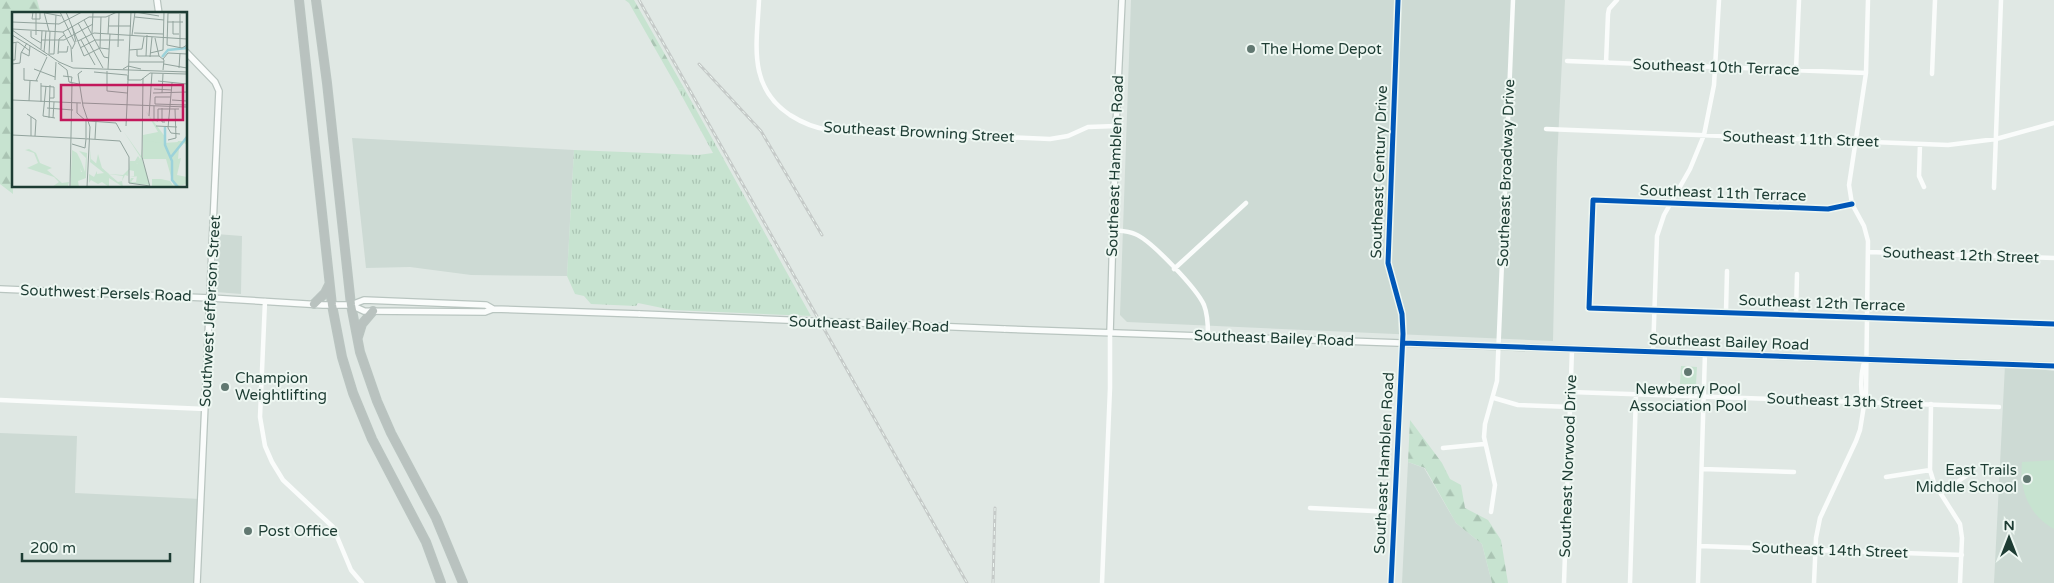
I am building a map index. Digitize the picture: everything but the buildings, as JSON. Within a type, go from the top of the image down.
[{"type":"highway","points":[[299,0],[332,304],[342,357],[372,439],[426,542],[441,583]]},
{"type":"highway","points":[[317,2],[351,304],[358,339],[368,376],[391,434],[436,518],[463,583]]},
{"type":"highway","points":[[314,304],[325,293],[330,283]]},
{"type":"highway","points":[[358,339],[362,324],[373,311]]},
{"type":"main road","name":"Southeast Hamblen Road","points":[[1110,332],[1112,230],[1122,0]]},
{"type":"main road","name":"Southwest Jefferson Street","points":[[188,54],[211,77],[219,91],[197,583]]},
{"type":"main road","name":"Southwest Persels Road","points":[[0,289],[332,304]]},
{"type":"main road","name":"Southeast Bailey Road","points":[[332,304],[351,304],[364,300],[486,305],[493,309]]},
{"type":"main road","name":"Southeast Bailey Road","points":[[351,304],[364,311],[485,312],[493,309],[2054,366]]},
{"type":"street","name":"Southeast Browning Street","points":[[759,0],[756,57],[759,76],[774,103],[808,124],[829,130],[1050,139],[1068,136],[1088,128],[1116,126]]},
{"type":"street","name":"Southeast Century Drive","points":[[1398,0],[1388,262],[1402,314],[1403,343]]},
{"type":"street","name":"Southeast Broadway Drive","points":[[1484,444],[1485,424],[1498,381],[1513,0]]},
{"type":"street","points":[[1606,63],[1608,14],[1617,0]]},
{"type":"street","points":[[1653,352],[1657,236],[1670,203],[1690,170],[1704,135],[1713,99],[1719,0]]},
{"type":"street","points":[[1796,70],[1799,0]]},
{"type":"street","points":[[1814,583],[1818,529],[1822,513],[1860,430],[1863,402],[1861,371],[1865,359],[1868,252],[1864,226],[1852,204],[1849,185],[1866,73],[1868,0]]},
{"type":"street","points":[[1932,74],[1935,0]]},
{"type":"street","points":[[1994,188],[2001,0]]},
{"type":"street","name":"Southeast 10th Terrace","points":[[1567,61],[1866,73]]},
{"type":"street","name":"Southeast 11th Street","points":[[1546,129],[1920,144],[1964,144],[1996,139],[2054,123]]},
{"type":"street","points":[[1920,144],[1919,176],[1924,187]]},
{"type":"street","name":"Southeast 11th Terrace","points":[[1589,308],[1593,200],[1828,209],[1852,204]]},
{"type":"street","points":[[1174,269],[1246,203]]},
{"type":"street","points":[[1112,230],[1141,237],[1174,269],[1204,305],[1208,323],[1208,335]]},
{"type":"street","name":"Southeast 12th Street","points":[[1868,252],[2054,258]]},
{"type":"street","points":[[1726,312],[1727,271]]},
{"type":"street","points":[[1796,315],[1797,274]]},
{"type":"street","points":[[265,301],[260,417],[265,446],[272,462],[284,480],[332,527],[350,570],[362,583]]},
{"type":"street","name":"Southeast 12th Terrace","points":[[1589,308],[2054,324]]},
{"type":"street","points":[[1102,583],[1110,388],[1110,332]]},
{"type":"street","name":"Southeast Hamblen Road","points":[[1391,583],[1403,343]]},
{"type":"street","name":"Southeast Norwood Drive","points":[[1564,583],[1572,349]]},
{"type":"street","points":[[1698,583],[1705,353]]},
{"type":"street","name":"Southeast 13th Street","points":[[1571,392],[2000,407]]},
{"type":"street","points":[[1630,583],[1636,394]]},
{"type":"street","points":[[1494,398],[1518,405],[1570,407]]},
{"type":"street","points":[[0,400],[205,409]]},
{"type":"street","points":[[1931,404],[1930,470],[1941,493],[1960,524],[1962,538],[1960,583]]},
{"type":"street","points":[[1443,448],[1484,444],[1495,485],[1490,512]]},
{"type":"street","points":[[1702,469],[1794,472]]},
{"type":"street","points":[[1886,477],[1930,470]]},
{"type":"street","points":[[1941,493],[1966,476]]},
{"type":"street","points":[[1310,508],[1394,512]]},
{"type":"street","name":"Southeast 14th Street","points":[[1699,546],[1962,555]]},
{"type":"shaded area","points":[[1131,0],[1565,0],[1557,161],[1553,341],[1127,322],[1120,315]]},
{"type":"shaded area","points":[[352,138],[574,150],[567,276],[471,275],[410,267],[366,268]]},
{"type":"shaded area","points":[[216,234],[242,236],[241,294],[216,292]]},
{"type":"shaded area","name":"East Trails Middle School","points":[[2005,365],[2054,371],[2054,583],[1994,583]]},
{"type":"shaded area","points":[[0,433],[77,436],[75,493],[201,499],[196,583],[0,583]]},
{"type":"shaded area","points":[[1408,462],[1424,468],[1456,523],[1482,544],[1492,583],[1402,583]]},
{"type":"green space","points":[[0,0],[37,0],[40,12],[12,12],[13,194],[0,184]]},
{"type":"green space","points":[[625,0],[634,0],[684,88],[678,89],[629,3]]},
{"type":"green space","points":[[684,88],[811,316],[672,310],[638,303],[636,306],[591,304],[584,296],[575,294],[567,276],[574,150],[698,155],[713,153],[678,89]]},
{"type":"green space","name":"Newberry Pool Association Pool","points":[[1681,366],[1697,367],[1696,384],[1680,384]]},
{"type":"green space","points":[[1410,420],[1442,463],[1450,479],[1461,485],[1465,508],[1488,520],[1501,540],[1508,583],[1492,583],[1482,544],[1456,523],[1425,468],[1408,462]]},
{"type":"green space","points":[[2054,460],[2054,529],[2038,517],[2032,509],[2024,492],[2021,472],[2022,462]]},
{"type":"railway","points":[[639,0],[967,583]]},
{"type":"railway","points":[[699,64],[761,131],[822,235]]},
{"type":"railway","points":[[993,583],[995,508]]},
{"type":"cycle path","points":[[1391,583],[1403,334],[1402,314],[1388,263],[1398,0]]},
{"type":"cycle path","points":[[1852,204],[1828,209],[1593,200],[1589,308],[2054,324]]},
{"type":"cycle path","points":[[1403,343],[2054,366]]},
{"type":"place","name":"The Home Depot","points":[[1251,49]]},
{"type":"place","name":"Newberry Pool Association Pool","points":[[1688,372]]},
{"type":"place","name":"Champion Weightlifting","points":[[225,387]]},
{"type":"place","name":"East Trails Middle School","points":[[2027,479]]},
{"type":"place","name":"Post Office","points":[[248,531]]}]
